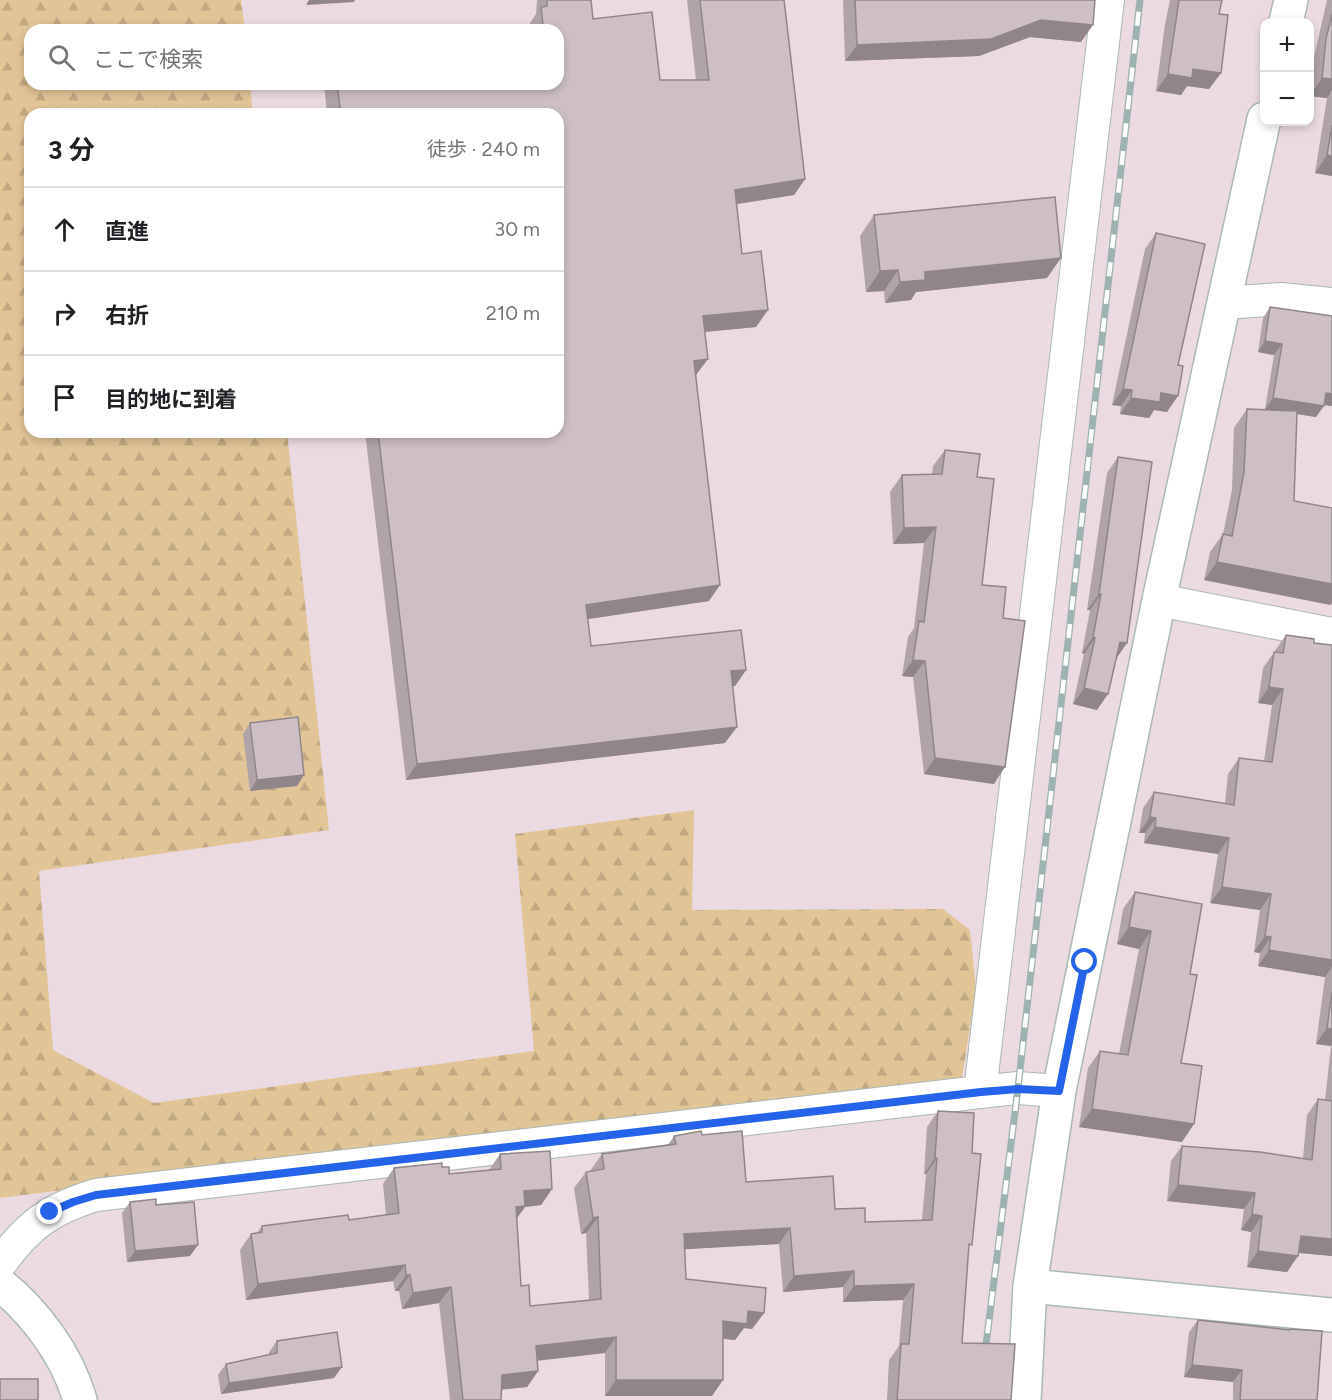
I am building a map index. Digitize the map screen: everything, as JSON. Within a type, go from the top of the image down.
[{"type":"street","points":[[981,1092],[1108,0]]},
{"type":"street","points":[[1287,18],[1291,0]]},
{"type":"street","points":[[1024,1400],[1030,1286],[1059,1091],[1159,600],[1262,126]]},
{"type":"street","points":[[1224,303],[1281,299],[1332,304]]},
{"type":"street","points":[[1159,600],[1332,634]]},
{"type":"street","points":[[0,1264],[18,1239],[50,1212],[96,1195],[981,1092],[1018,1089],[1059,1091]]},
{"type":"street","points":[[0,1284],[33,1315],[66,1366],[80,1400]]},
{"type":"street","points":[[1030,1286],[1332,1315]]},
{"type":"green space","points":[[0,0],[241,0],[244,24],[24,24],[24,90],[251,90],[252,108],[24,108],[24,438],[288,438],[329,830],[39,871],[53,1050],[154,1103],[534,1051],[515,834],[694,810],[692,910],[943,909],[970,930],[976,989],[962,1078],[0,1198]]},
{"type":"building","points":[[547,0],[591,0],[593,19],[652,12],[660,80],[709,80],[700,0],[784,0],[805,179],[735,190],[742,254],[761,251],[768,310],[703,316],[708,359],[694,361],[720,585],[586,605],[591,646],[741,630],[746,670],[731,671],[737,727],[417,764],[379,438],[564,438],[564,108],[340,108],[338,90],[564,90],[564,24],[543,24],[541,7],[547,6]]},
{"type":"building","points":[[855,0],[1095,0],[1093,25],[1041,20],[991,39],[857,45]]},
{"type":"building","points":[[1179,0],[1222,0],[1219,14],[1228,15],[1221,73],[1193,69],[1192,78],[1168,74]]},
{"type":"building","points":[[1332,14],[1332,79],[1322,78],[1326,39]]},
{"type":"building","points":[[1332,125],[1332,156],[1327,155]]},
{"type":"building","points":[[1055,197],[1061,258],[925,272],[925,280],[900,282],[898,270],[880,271],[874,215]]},
{"type":"building","points":[[1156,233],[1205,244],[1178,365],[1183,366],[1178,396],[1161,393],[1160,402],[1131,398],[1132,390],[1123,389]]},
{"type":"building","points":[[1270,307],[1332,316],[1332,394],[1326,393],[1324,406],[1273,398],[1282,344],[1265,341]]},
{"type":"building","points":[[1247,409],[1297,411],[1294,501],[1332,508],[1332,584],[1217,562],[1223,534],[1232,536],[1244,472]]},
{"type":"building","points":[[945,450],[980,454],[977,477],[994,479],[982,585],[1006,587],[1003,618],[1025,621],[1005,767],[935,758],[925,661],[913,660],[919,621],[924,622],[936,527],[904,528],[902,475],[942,474]]},
{"type":"building","points":[[1118,457],[1152,462],[1127,643],[1120,642],[1108,694],[1084,688],[1095,638],[1093,637],[1101,594],[1099,594]]},
{"type":"building","points":[[1286,635],[1314,639],[1314,643],[1332,645],[1332,960],[1269,950],[1271,937],[1265,936],[1271,894],[1222,887],[1229,838],[1155,827],[1156,818],[1150,817],[1154,792],[1234,805],[1239,758],[1272,762],[1283,689],[1269,687],[1274,652],[1283,653]]},
{"type":"building","points":[[298,717],[304,775],[257,780],[250,723]]},
{"type":"building","points":[[1135,892],[1202,904],[1190,974],[1197,975],[1181,1063],[1202,1066],[1194,1124],[1092,1109],[1100,1051],[1128,1055],[1151,931],[1129,927]]},
{"type":"building","points":[[1332,992],[1332,1029],[1327,1028]]},
{"type":"building","points":[[1318,1099],[1332,1101],[1332,1239],[1301,1236],[1298,1256],[1258,1251],[1262,1216],[1252,1214],[1255,1193],[1178,1185],[1182,1146],[1260,1152],[1312,1160]]},
{"type":"building","points":[[938,1111],[974,1113],[972,1153],[981,1154],[972,1245],[969,1244],[962,1343],[1015,1344],[1011,1400],[897,1400],[901,1344],[909,1344],[914,1284],[854,1286],[854,1271],[794,1276],[790,1228],[684,1234],[686,1279],[766,1288],[764,1313],[748,1311],[747,1324],[723,1321],[723,1380],[616,1380],[616,1337],[536,1346],[538,1371],[502,1375],[501,1400],[463,1400],[451,1287],[413,1293],[410,1275],[406,1275],[405,1265],[258,1284],[251,1234],[262,1232],[262,1226],[348,1215],[349,1220],[399,1213],[394,1168],[442,1163],[442,1167],[449,1167],[449,1174],[501,1169],[500,1154],[550,1151],[552,1189],[524,1191],[525,1206],[516,1207],[521,1286],[529,1285],[530,1306],[601,1299],[598,1217],[593,1218],[586,1172],[604,1169],[602,1154],[676,1144],[674,1136],[701,1131],[702,1135],[742,1131],[746,1182],[833,1176],[835,1209],[865,1208],[865,1222],[932,1220]]},
{"type":"building","points":[[156,1199],[156,1205],[194,1202],[198,1245],[135,1251],[130,1202]]},
{"type":"building","points":[[1198,1320],[1290,1330],[1322,1331],[1317,1400],[1240,1400],[1242,1370],[1192,1365]]},
{"type":"building","points":[[337,1332],[342,1367],[229,1383],[226,1364],[277,1353],[277,1341]]},
{"type":"building","points":[[0,1379],[38,1379],[38,1400],[0,1400]]},
{"type":"railway","points":[[984,1361],[1018,1088],[1140,0]]},
{"type":"route","points":[[50,1212],[96,1195],[981,1092],[1038,1088],[1059,1091],[1085,962]]}]
